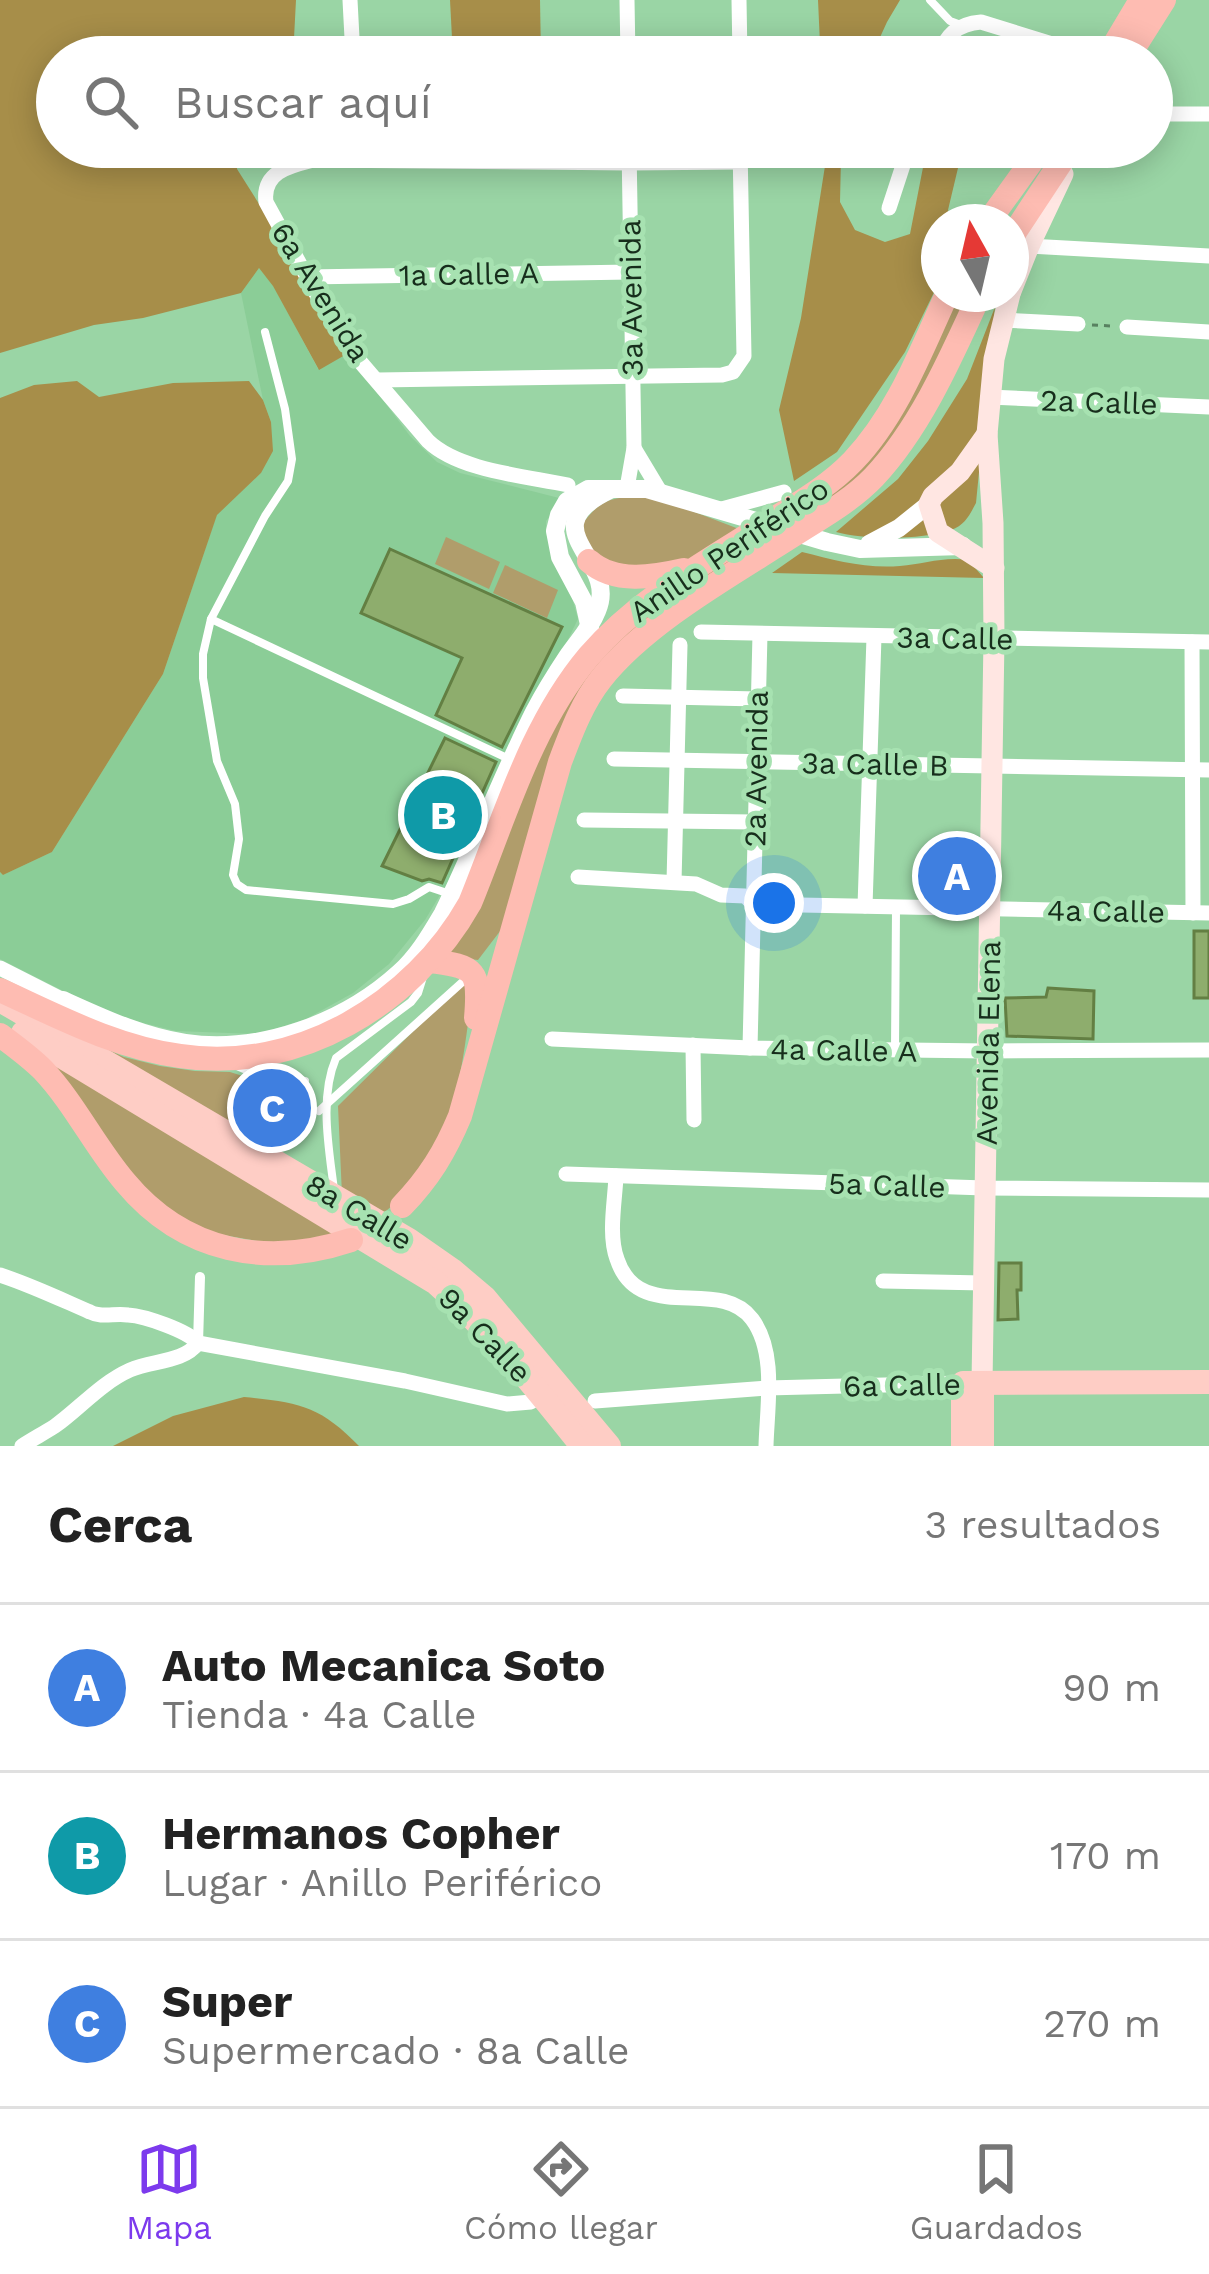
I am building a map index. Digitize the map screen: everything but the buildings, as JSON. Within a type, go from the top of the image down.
[{"type":"highway","points":[[1120,36],[1141,0]]},
{"type":"highway","points":[[1141,36],[1164,0]]},
{"type":"highway","points":[[1001,204],[1027,168]]},
{"type":"highway","points":[[1029,226],[1062,168]]},
{"type":"highway","name":"Anillo Periférico","points":[[0,990],[58,1007],[94,1034],[180,1057],[217,1058],[277,1050],[333,1032],[380,1005],[446,942],[461,899],[559,697],[592,653],[655,595],[822,489],[852,462],[880,430],[938,312]]},
{"type":"highway","name":"Anillo Periférico","points":[[402,1206],[446,1150],[560,761],[598,682],[653,629],[842,504],[874,477],[944,374],[972,312]]},
{"type":"highway","points":[[589,561],[605,572],[631,576],[698,567]]},
{"type":"highway","points":[[590,629],[643,590],[698,567]]},
{"type":"highway","points":[[473,972],[513,926]]},
{"type":"highway","points":[[428,963],[459,964],[473,972],[479,983],[472,1072]]},
{"type":"highway","points":[[0,1035],[44,1071],[125,1183],[170,1224],[196,1238],[258,1254],[321,1250],[351,1240]]},
{"type":"main road","name":"Avenida Elena","points":[[963,1446],[984,1283],[982,1037],[990,910],[994,639],[987,434],[1005,312]]},
{"type":"main road","points":[[987,434],[929,504],[938,532],[994,568]]},
{"type":"main road","points":[[960,472],[991,478]]},
{"type":"main road","points":[[963,546],[993,523]]},
{"type":"main road","name":"8a Calle","points":[[0,1000],[423,1250],[485,1298],[609,1446]]},
{"type":"main road","name":"9a Calle","points":[[0,1020],[436,1283],[503,1348],[582,1446]]},
{"type":"main road","name":"6a Calle","points":[[973,1383],[1209,1382]]},
{"type":"main road","name":"Avenida Elena","points":[[973,1383],[982,1446]]},
{"type":"street","points":[[350,0],[352,36]]},
{"type":"street","points":[[627,0],[628,36]]},
{"type":"street","points":[[740,0],[740,36]]},
{"type":"street","points":[[948,36],[976,22],[1028,36]]},
{"type":"street","points":[[1173,114],[1209,114]]},
{"type":"street","name":"6a Avenida","points":[[284,168],[270,179],[266,202],[351,351],[377,380]]},
{"type":"street","name":"3a Avenida","points":[[618,489],[634,448],[629,168]]},
{"type":"street","points":[[377,380],[633,378],[733,372],[744,356],[740,168]]},
{"type":"street","points":[[890,208],[902,168]]},
{"type":"street","points":[[1029,243],[1209,256]]},
{"type":"street","name":"1a Calle A","points":[[307,277],[631,272]]},
{"type":"street","points":[[1003,320],[1078,324]]},
{"type":"street","points":[[1127,327],[1209,332]]},
{"type":"street","points":[[377,380],[440,452],[568,485]]},
{"type":"street","name":"2a Calle","points":[[989,397],[1209,406]]},
{"type":"street","points":[[634,448],[662,493]]},
{"type":"street","points":[[590,629],[584,602],[560,557],[556,523],[562,508],[580,492],[595,487],[662,493],[860,549],[963,546]]},
{"type":"street","points":[[590,629],[601,602],[601,582],[575,537],[575,519],[588,501],[618,489]]},
{"type":"street","points":[[725,513],[784,491]]},
{"type":"street","points":[[860,549],[899,528],[929,504]]},
{"type":"street","name":"Anillo Periférico","points":[[0,968],[58,1007],[183,1042],[230,1045],[287,1034],[352,1007],[398,974],[461,899],[536,707],[590,629]]},
{"type":"street","name":"3a Calle","points":[[701,632],[1201,642]]},
{"type":"street","name":"2a Avenida","points":[[750,1048],[760,634]]},
{"type":"street","points":[[866,906],[874,637]]},
{"type":"street","points":[[1201,642],[1201,913]]},
{"type":"street","points":[[674,882],[680,645]]},
{"type":"street","points":[[622,696],[758,699]]},
{"type":"street","name":"3a Calle B","points":[[614,758],[1201,769]]},
{"type":"street","points":[[584,820],[755,822]]},
{"type":"street","name":"4a Calle","points":[[578,877],[705,886],[721,895],[745,896],[753,904],[1201,913]]},
{"type":"street","name":"4a Calle A","points":[[552,1039],[896,1050],[957,1048],[982,1037],[1209,1050]]},
{"type":"street","points":[[693,1045],[694,1120]]},
{"type":"street","name":"5a Calle","points":[[566,1174],[1209,1190]]},
{"type":"street","points":[[616,1175],[616,1257],[625,1276],[658,1297],[714,1299],[734,1304],[750,1316],[767,1357],[766,1446]]},
{"type":"street","points":[[0,1275],[94,1316],[142,1318],[188,1334],[198,1343],[507,1404],[531,1402],[541,1394]]},
{"type":"street","points":[[22,1446],[126,1371],[190,1353],[198,1343],[200,1277]]},
{"type":"street","points":[[883,1280],[984,1283]]},
{"type":"street","name":"6a Calle","points":[[595,1401],[767,1388],[973,1383]]},
{"type":"lane","points":[[930,0],[961,26]]},
{"type":"lane","points":[[265,332],[285,409],[292,459],[288,481],[212,619],[203,653],[217,761],[235,804],[239,838],[233,875],[246,890],[394,904],[429,887],[461,899]]},
{"type":"lane","points":[[212,619],[512,761]]},
{"type":"lane","points":[[896,907],[896,1050]]},
{"type":"lane","points":[[334,1197],[325,1080],[336,1058],[418,993],[428,963]]},
{"type":"lane","points":[[319,1111],[473,972]]},
{"type":"lane","points":[[217,1058],[251,1072],[305,1081]]},
{"type":"lane","points":[[227,1133],[275,1136],[304,1124]]},
{"type":"path","points":[[1078,324],[1127,327]]},
{"type":"shaded area","points":[[0,0],[296,0],[294,36],[36,36],[36,168],[237,168],[352,351],[319,370],[259,268],[241,293],[94,325],[0,353]]},
{"type":"shaded area","points":[[450,0],[540,0],[541,36],[452,36]]},
{"type":"shaded area","points":[[818,0],[900,0],[881,36],[820,36]]},
{"type":"shaded area","points":[[825,168],[841,168],[840,202],[855,230],[885,242],[910,234],[923,168],[958,168],[949,204],[921,204],[924,312],[905,352],[837,452],[794,481],[779,410],[801,318]]},
{"type":"shaded area","points":[[259,268],[318,369],[352,351],[410,436],[437,462],[460,473],[563,499],[546,521],[546,533],[578,619],[458,865],[425,920],[389,964],[353,993],[306,1019],[259,1034],[176,1031],[111,1015],[0,959],[0,872],[3,875],[52,852],[163,674],[217,514],[261,473],[271,422],[241,293]]},
{"type":"shaded area","points":[[942,312],[962,312],[940,371],[868,472],[602,660],[507,922],[478,960],[447,953],[563,704],[625,628],[825,495]]},
{"type":"shaded area","points":[[995,312],[976,503],[969,516],[956,528],[925,536],[877,538],[836,532],[898,479],[967,379]]},
{"type":"shaded area","points":[[77,381],[99,397],[173,383],[249,381],[271,422],[273,451],[261,473],[217,515],[163,674],[52,852],[3,875],[0,398],[34,385]]},
{"type":"shaded area","points":[[658,498],[739,529],[696,559],[665,567],[609,565],[585,543],[582,524],[605,502]]},
{"type":"shaded area","points":[[446,537],[500,562],[489,589],[435,564]]},
{"type":"shaded area","points":[[802,552],[875,566],[968,560],[984,578],[772,573]]},
{"type":"shaded area","points":[[505,565],[558,590],[547,618],[493,593]]},
{"type":"shaded area","points":[[466,979],[473,982],[451,1111],[425,1168],[379,1217],[342,1195],[338,1106]]},
{"type":"shaded area","points":[[62,1029],[124,1057],[195,1071],[230,1072],[258,1081],[255,1131],[241,1128]]},
{"type":"shaded area","points":[[54,1064],[340,1233],[291,1247],[195,1230],[130,1180]]},
{"type":"shaded area","points":[[244,1397],[307,1408],[359,1446],[113,1446],[173,1416]]},
{"type":"place","name":"Hermanos Copher","points":[[443,815]]},
{"type":"place","name":"Auto Mecanica Soto","points":[[957,876]]},
{"type":"place","name":"Super","points":[[272,1108]]}]
